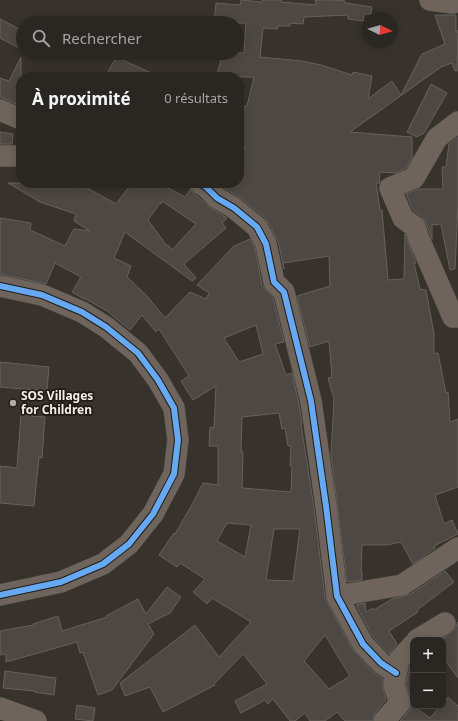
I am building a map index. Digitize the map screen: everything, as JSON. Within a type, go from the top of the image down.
[{"type":"street","points":[[430,0],[454,3],[458,0]]},
{"type":"street","points":[[0,110],[16,117]]},
{"type":"street","points":[[458,122],[437,138],[414,178],[390,188],[403,218],[415,227],[453,317],[458,317]]},
{"type":"street","points":[[0,156],[16,156]]},
{"type":"street","points":[[207,188],[217,198],[234,208],[257,227],[266,244],[274,282],[284,292],[311,401],[324,491],[336,596],[363,644],[381,663],[396,673]]},
{"type":"street","points":[[0,286],[42,295],[82,312],[106,327],[138,353],[158,380],[174,408],[178,440],[174,474],[153,514],[129,544],[103,564],[61,582],[0,595]]},
{"type":"street","points":[[336,596],[402,585],[458,548]]},
{"type":"street","points":[[422,637],[445,623]]},
{"type":"street","points":[[384,721],[400,703],[394,685],[396,673],[399,660],[410,647]]},
{"type":"street","points":[[0,708],[36,721]]},
{"type":"building","points":[[241,0],[262,2],[262,0],[281,0],[281,2],[316,5],[315,0],[333,0],[372,7],[371,12],[362,12],[362,21],[348,19],[348,15],[304,17],[303,24],[290,23],[290,26],[278,26],[277,29],[263,28],[260,57],[302,61],[321,65],[352,75],[353,72],[372,76],[368,99],[392,81],[401,95],[422,54],[445,44],[435,15],[456,15],[456,33],[458,30],[457,71],[455,71],[452,63],[441,67],[350,132],[412,137],[412,158],[406,168],[396,173],[379,172],[380,183],[376,183],[380,210],[382,210],[388,280],[404,279],[405,234],[416,263],[414,263],[420,289],[426,290],[434,334],[434,354],[438,353],[446,393],[448,392],[450,422],[458,419],[458,487],[435,495],[444,524],[452,520],[458,534],[434,546],[435,548],[413,564],[401,542],[387,545],[362,545],[362,580],[347,582],[331,455],[334,399],[328,378],[332,377],[329,341],[310,347],[297,296],[330,286],[329,256],[283,263],[284,269],[278,241],[271,229],[273,228],[265,218],[242,199],[224,188],[244,188],[244,106],[247,106],[254,77],[244,77],[244,72],[217,72],[221,60],[244,60],[246,23],[244,23],[244,16],[215,16],[216,3],[240,5]]},
{"type":"building","points":[[0,19],[16,27],[16,46],[0,38]]},
{"type":"building","points":[[20,60],[21,60],[21,72],[16,72],[16,104],[0,97],[0,78],[9,81]]},
{"type":"building","points":[[115,60],[124,60],[149,72],[108,72]]},
{"type":"building","points":[[431,84],[447,93],[424,133],[417,137],[407,132]]},
{"type":"building","points":[[0,132],[13,134],[12,144],[0,144]]},
{"type":"building","points":[[458,137],[458,205],[455,269],[450,270],[441,224],[432,225],[432,239],[426,223],[422,217],[413,210],[406,194],[419,189],[443,189],[442,167],[446,167],[449,144]]},
{"type":"building","points":[[8,183],[16,183],[16,188]]},
{"type":"building","points":[[16,188],[87,188],[116,204],[128,188],[168,188],[185,197],[190,190],[211,208],[227,218],[222,223],[226,228],[184,264],[196,278],[192,281],[125,232],[114,258],[131,266],[127,277],[147,296],[165,318],[190,292],[206,299],[209,293],[197,285],[234,246],[250,239],[255,248],[262,285],[273,298],[284,342],[275,344],[286,375],[292,373],[299,404],[325,598],[353,650],[372,671],[383,679],[383,688],[386,700],[375,713],[372,721],[345,721],[337,712],[325,721],[310,721],[305,713],[295,721],[290,721],[273,699],[268,704],[265,700],[241,713],[235,701],[267,684],[243,654],[214,684],[215,685],[163,712],[150,687],[125,696],[120,683],[195,625],[219,657],[251,622],[212,598],[207,604],[193,592],[205,579],[180,563],[177,567],[159,555],[174,533],[175,534],[203,483],[218,485],[218,446],[209,446],[210,427],[214,428],[216,386],[193,400],[181,381],[189,376],[159,329],[156,332],[142,315],[130,330],[107,311],[72,292],[81,277],[55,263],[46,284],[0,274],[0,218],[31,223],[30,230],[65,246],[74,229],[90,231],[74,221],[76,214],[40,202]],"holes":[[[162,201],[196,224],[172,250],[168,245],[167,246],[148,220]],[[256,325],[263,354],[239,362],[224,338]],[[279,413],[282,429],[285,428],[288,446],[291,446],[291,492],[242,488],[242,417]],[[227,523],[251,525],[245,557],[217,541]],[[274,529],[300,529],[293,581],[266,580]],[[325,635],[350,676],[329,689],[304,661]]]},
{"type":"building","points":[[0,362],[49,367],[47,391],[0,387]]},
{"type":"building","points":[[21,415],[45,417],[42,458],[39,457],[34,506],[0,503],[0,466],[17,468]]},
{"type":"building","points":[[445,571],[454,582],[417,610],[418,612],[389,631],[397,644],[389,654],[373,637],[356,605],[365,603],[366,612],[373,608],[374,610],[392,599],[409,595]]},
{"type":"building","points":[[167,587],[181,597],[170,613],[148,624],[154,634],[112,690],[98,695],[83,652],[80,653],[77,642],[6,662],[6,654],[0,655],[0,631],[34,625],[33,624],[58,616],[62,631],[107,617],[106,616],[138,599],[146,614]]},
{"type":"building","points":[[458,622],[458,678],[446,661],[446,637],[444,637],[455,629]]},
{"type":"building","points":[[410,666],[410,696],[406,684]]},
{"type":"building","points":[[5,671],[56,678],[54,695],[34,691],[3,688]]},
{"type":"building","points":[[448,697],[458,706],[458,721],[400,721],[410,709],[417,709],[430,718],[438,709],[446,709],[446,699]]},
{"type":"building","points":[[77,705],[95,708],[93,721],[75,719]]},
{"type":"cycle path","points":[[207,188],[217,198],[234,208],[257,227],[266,244],[274,282],[284,292],[311,401],[337,596],[363,644],[381,663],[396,673]]},
{"type":"cycle path","points":[[0,286],[42,295],[82,312],[106,327],[138,353],[158,380],[174,408],[178,440],[174,474],[153,514],[129,544],[103,564],[61,582],[0,595]]},
{"type":"place","name":"SOS Villages for Children","points":[[13,403]]}]
